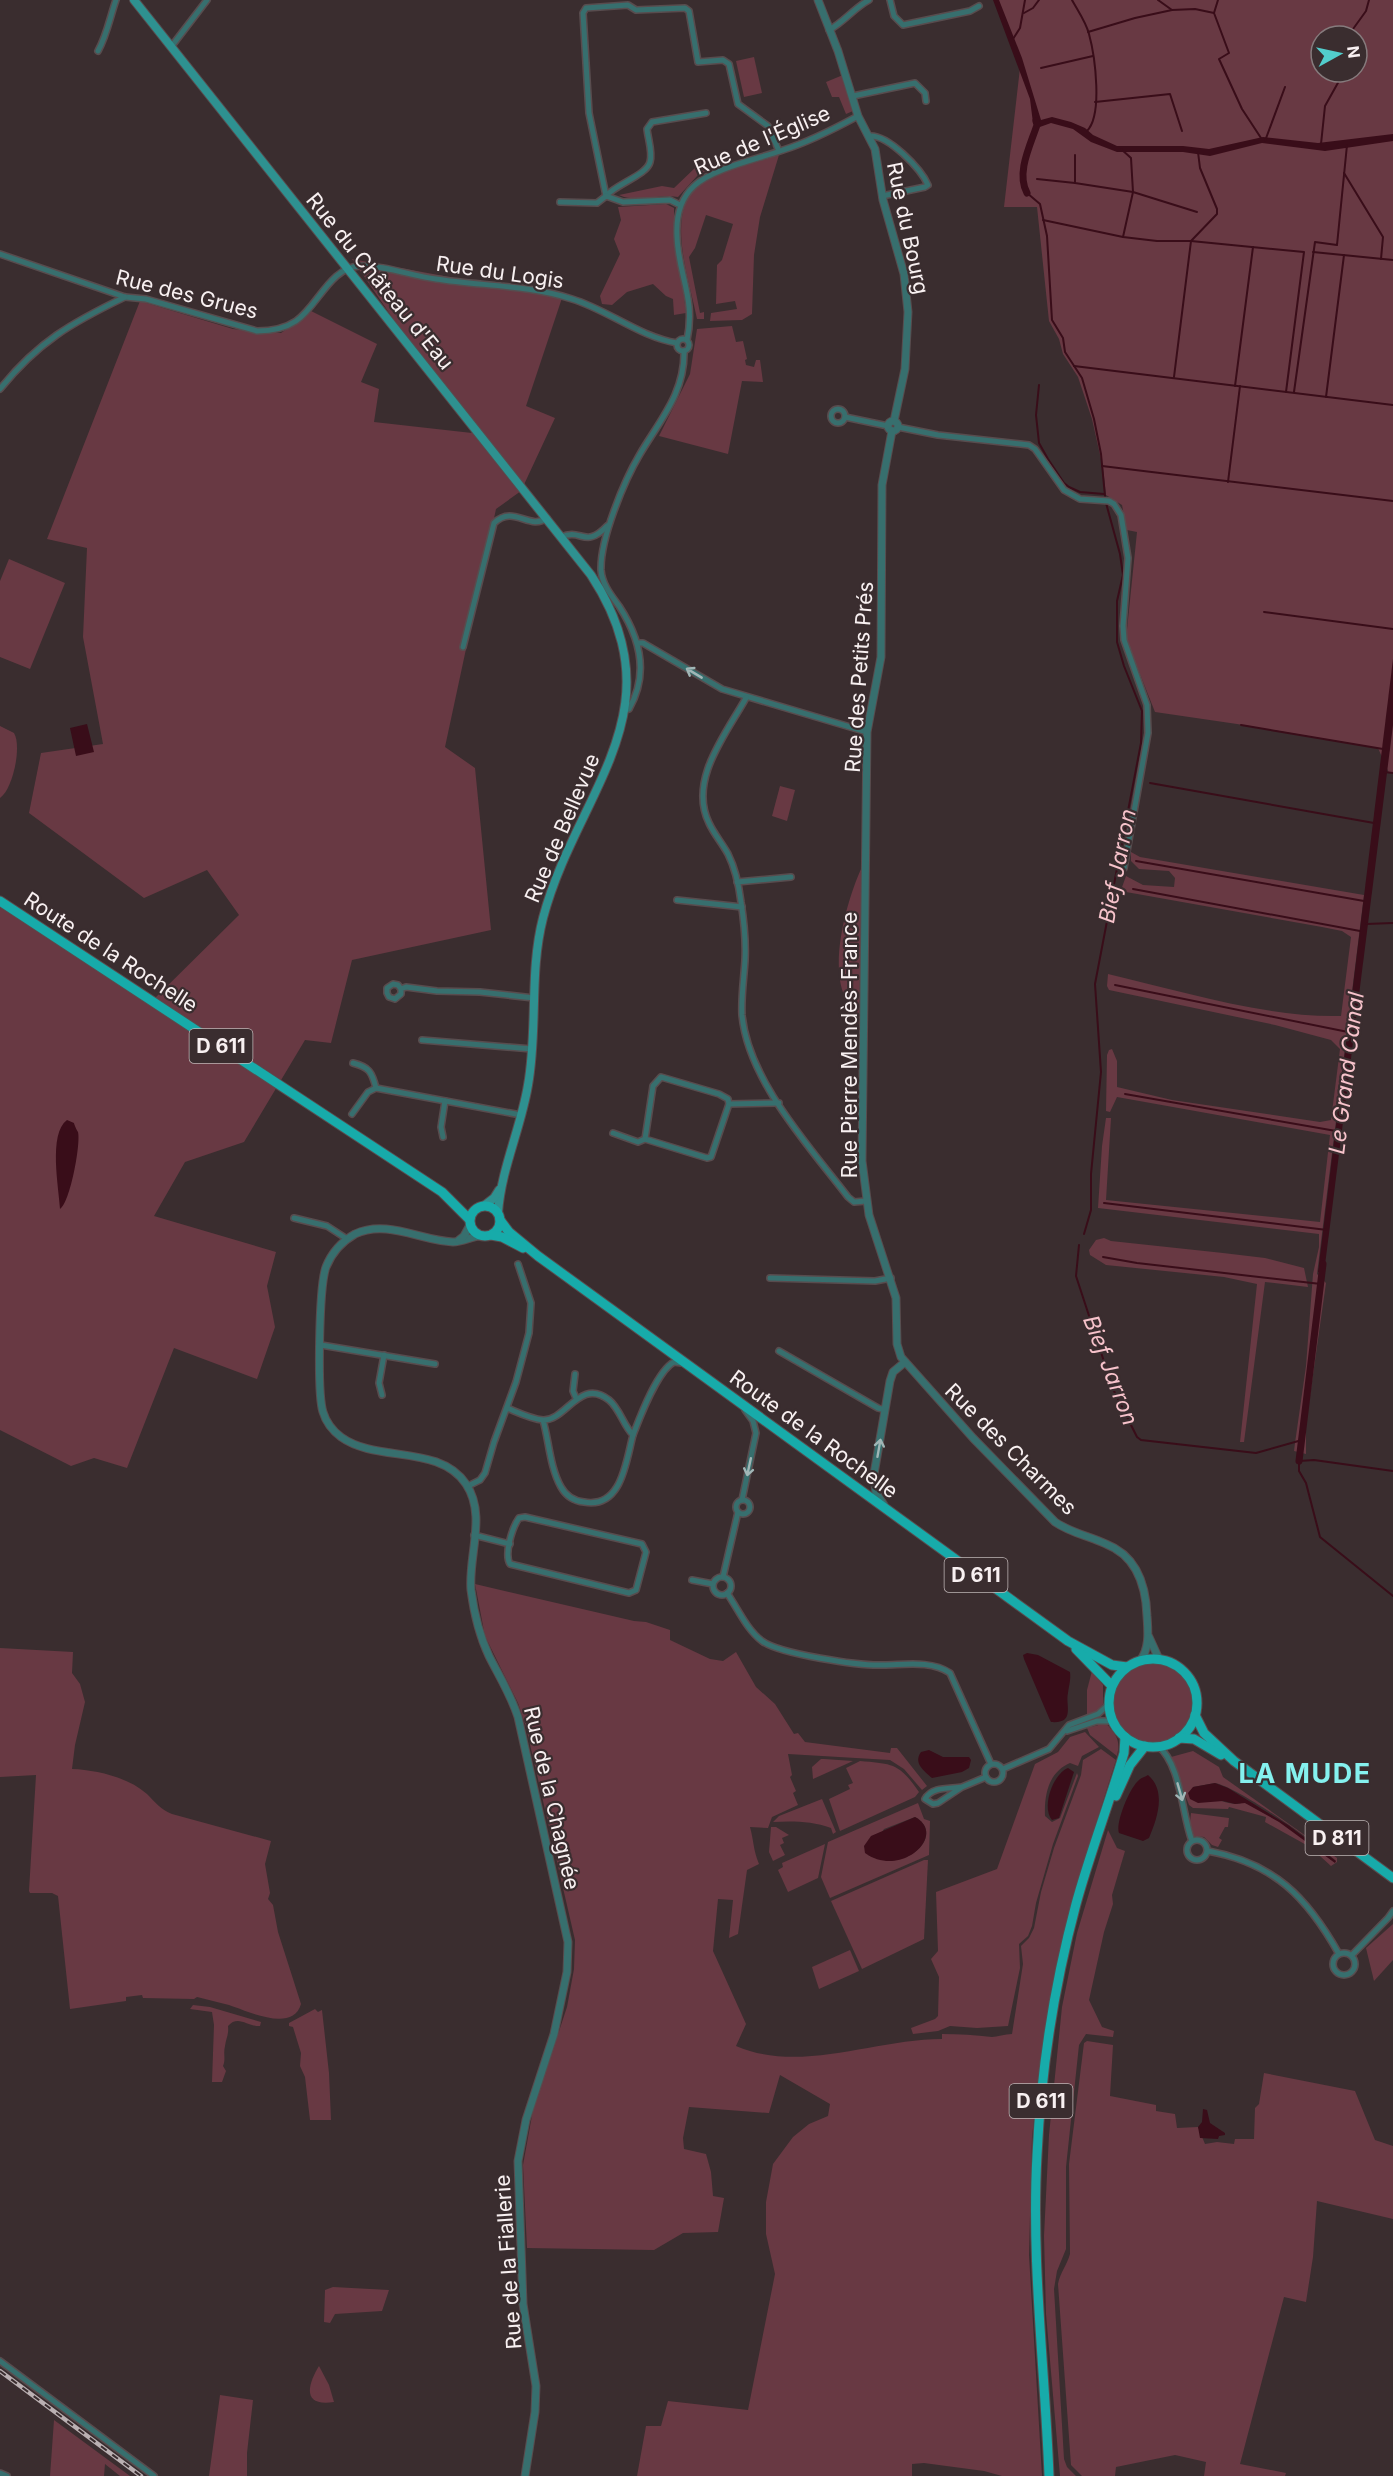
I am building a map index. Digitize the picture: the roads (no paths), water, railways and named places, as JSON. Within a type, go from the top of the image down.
[{"type":"main road","name":"Rue du Château d'Eau","points":[[134,0],[561,537]]},
{"type":"main road","name":"Rue de Bellevue","points":[[499,1216],[502,1184],[528,1086],[538,948],[543,917],[555,881],[614,755],[626,689],[624,659],[613,616],[606,599],[591,575],[561,537]]},
{"type":"main road","name":"Route de la Rochelle","points":[[0,901],[442,1192]]},
{"type":"main road","name":"Rue de Bellevue","points":[[481,1206],[494,1198],[502,1184]]},
{"type":"main road","name":"D 611","points":[[442,1192],[467,1205],[481,1206]]},
{"type":"main road","name":"D 611","points":[[442,1192],[469,1222]]},
{"type":"main road","points":[[481,1206],[493,1207],[499,1216],[498,1229],[491,1235],[480,1236],[469,1222],[481,1206]]},
{"type":"main road","name":"Route de la Rochelle","points":[[499,1216],[509,1232],[538,1256],[1068,1641],[1112,1665],[1127,1667]]},
{"type":"main road","name":"Route de la Rochelle","points":[[491,1235],[502,1237],[538,1256]]},
{"type":"main road","name":"Route de la Rochelle","points":[[1068,1641],[1112,1686]]},
{"type":"main road","points":[[1159,1659],[1175,1665],[1192,1683],[1196,1699],[1195,1715],[1189,1728],[1179,1738],[1158,1746],[1145,1746],[1125,1737],[1113,1721],[1108,1704],[1112,1686],[1127,1667],[1140,1661],[1159,1659]]},
{"type":"main road","name":"D 811","points":[[1195,1715],[1204,1732],[1234,1761],[1393,1878]]},
{"type":"main road","name":"D 611","points":[[1051,2476],[1036,2262],[1036,2173],[1041,2103],[1049,2035],[1065,1950],[1083,1881],[1124,1753],[1125,1737]]},
{"type":"main road","name":"D 811","points":[[1179,1738],[1194,1739],[1234,1761]]},
{"type":"main road","name":"D 611","points":[[1051,2476],[1039,2240],[1040,2172],[1053,2035],[1074,1931],[1111,1808],[1130,1765],[1145,1746]]},
{"type":"main road","name":"D 811","points":[[1383,1872],[1393,1886]]},
{"type":"street","points":[[98,51],[104,40],[116,0]]},
{"type":"street","points":[[171,47],[207,0]]},
{"type":"street","name":"Rue du Bourg","points":[[818,0],[858,116],[875,149],[882,196],[907,288],[905,369],[893,426]]},
{"type":"street","points":[[829,30],[840,24],[856,7],[869,0]]},
{"type":"street","points":[[890,0],[894,16],[903,25],[970,11],[979,6]]},
{"type":"street","points":[[606,196],[588,105],[584,13],[586,8],[628,5],[636,10],[685,8],[689,11],[698,62],[723,60],[729,64],[738,104],[768,126],[779,152]]},
{"type":"street","points":[[853,96],[915,82],[925,93],[926,101]]},
{"type":"street","points":[[560,202],[597,202],[613,188],[647,169],[651,161],[646,129],[652,122],[706,113]]},
{"type":"street","name":"Rue de l'Église","points":[[680,205],[695,185],[705,178],[809,141],[858,116]]},
{"type":"street","points":[[869,136],[878,136],[888,142],[921,172],[928,185],[882,196]]},
{"type":"street","points":[[606,196],[623,202],[670,200],[680,205],[677,236],[691,310],[687,340],[689,347],[684,351],[683,374],[676,395],[639,456],[609,525],[602,547],[601,572],[604,584],[632,628],[638,643],[639,685],[629,709],[624,710]]},
{"type":"street","name":"Rue des Grues","points":[[0,254],[124,297],[146,299],[244,329],[272,331],[296,321],[328,285],[347,269]]},
{"type":"street","name":"Rue du Logis","points":[[347,269],[373,266],[435,279],[556,294],[588,305],[658,338],[677,343]]},
{"type":"street","points":[[0,389],[21,363],[50,338],[82,318],[124,297]]},
{"type":"street","points":[[684,351],[678,349],[677,343],[681,339],[687,340]]},
{"type":"street","points":[[845,417],[938,435],[1029,445],[1035,449],[1064,490],[1080,499],[1109,501],[1119,510],[1128,558],[1124,640],[1148,705],[1149,715],[1148,733],[1124,868]]},
{"type":"street","name":"Rue des Petits Prés","points":[[866,855],[867,732],[881,657],[882,485],[893,426]]},
{"type":"street","points":[[463,647],[494,523],[500,517],[508,514],[537,522],[546,518]]},
{"type":"street","points":[[561,537],[598,536],[609,525]]},
{"type":"street","points":[[638,643],[643,643],[722,689],[746,698],[867,732]]},
{"type":"street","points":[[746,698],[710,762],[704,780],[703,803],[708,822],[728,854],[742,907],[745,926],[742,1011],[744,1030],[750,1051],[779,1103],[848,1197],[854,1202],[866,1202]]},
{"type":"street","name":"Rue Pierre Mendès-France","points":[[866,855],[862,1144],[866,1202],[891,1278],[897,1311],[897,1344],[904,1362]]},
{"type":"street","points":[[737,882],[791,877]]},
{"type":"street","points":[[677,900],[742,907]]},
{"type":"street","points":[[401,989],[406,987],[437,991],[480,992],[534,998]]},
{"type":"street","points":[[422,1040],[532,1049]]},
{"type":"street","points":[[353,1063],[366,1066],[373,1073],[376,1088]]},
{"type":"street","points":[[613,1133],[638,1142],[645,1139],[709,1158],[713,1155],[729,1104],[728,1099],[719,1094],[661,1077],[653,1086],[645,1139]]},
{"type":"street","points":[[352,1114],[368,1092],[376,1088],[521,1115]]},
{"type":"street","points":[[443,1137],[441,1127],[445,1101]]},
{"type":"street","points":[[729,1104],[779,1103]]},
{"type":"street","points":[[294,1218],[327,1226],[347,1239]]},
{"type":"street","points":[[457,1242],[464,1236],[469,1222]]},
{"type":"street","points":[[480,1236],[457,1242],[379,1229],[358,1233],[334,1251],[324,1276],[321,1404],[326,1420],[336,1433],[360,1446],[438,1463],[458,1474],[468,1486],[483,1477],[523,1358],[531,1316],[531,1303],[518,1264]]},
{"type":"street","points":[[770,1278],[875,1281],[891,1278]]},
{"type":"street","points":[[321,1345],[435,1364]]},
{"type":"street","points":[[779,1351],[868,1403],[885,1410]]},
{"type":"street","points":[[382,1395],[379,1383],[384,1355]]},
{"type":"street","points":[[543,1420],[559,1484],[568,1496],[591,1503],[606,1499],[618,1486],[633,1435],[667,1366],[677,1361],[688,1365]]},
{"type":"street","points":[[885,1508],[876,1493],[874,1480],[892,1375],[904,1362]]},
{"type":"street","name":"Rue des Charmes","points":[[904,1362],[973,1438],[1055,1522],[1112,1546],[1129,1560],[1144,1588],[1148,1633],[1147,1646],[1140,1661]]},
{"type":"street","points":[[575,1374],[573,1391],[576,1398]]},
{"type":"street","points":[[507,1408],[543,1420],[558,1415],[576,1398],[592,1395],[605,1398],[616,1408],[625,1426],[633,1435]]},
{"type":"street","points":[[723,1577],[738,1512],[736,1506],[742,1500],[756,1433],[753,1420],[740,1404]]},
{"type":"street","name":"Rue de la Chagnée","points":[[468,1486],[476,1508],[470,1573],[476,1620],[488,1654],[518,1717],[568,1942],[567,1972],[558,2015]]},
{"type":"street","points":[[738,1512],[744,1514],[750,1510],[748,1502],[742,1500]]},
{"type":"street","points":[[525,1517],[639,1543],[646,1552],[637,1588],[628,1593],[512,1565],[507,1561],[510,1544],[517,1521],[525,1517]]},
{"type":"street","points":[[474,1535],[510,1544]]},
{"type":"street","points":[[723,1577],[729,1580],[731,1585],[728,1593],[718,1594],[714,1590],[713,1584],[716,1579],[723,1577]]},
{"type":"street","points":[[692,1580],[713,1584]]},
{"type":"street","points":[[728,1593],[758,1638],[774,1647],[871,1664],[909,1664],[944,1669],[950,1673],[991,1764]]},
{"type":"street","name":"Rue des Charmes","points":[[1148,1633],[1159,1659]]},
{"type":"street","points":[[1003,1769],[1049,1749],[1074,1722],[1098,1714],[1108,1704]]},
{"type":"street","points":[[1065,1731],[1097,1721],[1113,1721]]},
{"type":"street","points":[[1158,1746],[1165,1752],[1175,1775],[1192,1841],[1187,1850],[1192,1859],[1203,1859],[1208,1851]]},
{"type":"street","points":[[991,1764],[999,1765],[1003,1769],[1002,1778],[998,1782],[990,1782],[986,1777],[986,1768],[991,1764]]},
{"type":"street","points":[[963,1787],[938,1790],[928,1794],[925,1799],[935,1804],[963,1787],[986,1777]]},
{"type":"street","points":[[1192,1841],[1201,1840],[1208,1851]]},
{"type":"street","points":[[1208,1851],[1252,1863],[1287,1885],[1315,1915],[1339,1954]]},
{"type":"street","points":[[1352,1955],[1391,1918],[1393,1911]]},
{"type":"street","points":[[1339,1954],[1352,1955],[1356,1961],[1351,1973],[1344,1976],[1338,1974],[1334,1967],[1334,1959],[1339,1954]]},
{"type":"street","name":"Rue de la Fiallerie","points":[[525,2476],[536,2393],[523,2304],[518,2161],[526,2120],[558,2015]]},
{"type":"street","points":[[0,2361],[154,2476]]},
{"type":"street","points":[[0,2473],[7,2476]]},
{"type":"water","points":[[993,0],[999,0],[1022,58],[1041,120],[1052,117],[1071,122],[1117,146],[1183,146],[1209,149],[1263,137],[1318,143],[1393,134],[1393,141],[1325,151],[1262,143],[1210,156],[1183,152],[1117,152],[1091,142],[1073,129],[1051,123],[1037,128],[1033,123],[1030,99]]},
{"type":"water","points":[[1393,659],[1393,725],[1324,1273],[1318,1272]]},
{"type":"water","points":[[87,724],[94,752],[76,756],[70,728]]},
{"type":"water","points":[[67,1120],[74,1123],[78,1132],[78,1148],[71,1185],[60,1209],[56,1149],[61,1127]]},
{"type":"water","points":[[1027,1653],[1038,1655],[1070,1672],[1068,1713],[1064,1720],[1051,1722],[1024,1659],[1023,1655]]},
{"type":"water","points":[[929,1750],[943,1757],[969,1757],[971,1760],[969,1768],[962,1772],[932,1778],[918,1760],[921,1752]]},
{"type":"water","points":[[1068,1768],[1074,1772],[1059,1818],[1052,1820],[1048,1807],[1050,1791],[1058,1777]]},
{"type":"water","points":[[1148,1775],[1157,1789],[1159,1805],[1149,1838],[1143,1841],[1119,1833],[1118,1828],[1124,1805],[1135,1784]]},
{"type":"water","points":[[1215,1783],[1228,1788],[1288,1825],[1336,1861],[1335,1863],[1279,1822],[1245,1803],[1235,1804],[1223,1801],[1198,1803],[1190,1799],[1188,1793],[1193,1787]]},
{"type":"water","points":[[915,1817],[924,1825],[926,1834],[916,1852],[893,1861],[879,1860],[865,1853],[864,1846],[871,1836]]},
{"type":"water","points":[[1203,2109],[1207,2110],[1210,2123],[1225,2135],[1219,2136],[1218,2139],[1200,2138],[1198,2127],[1202,2122]]},
{"type":"waterway","points":[[1013,39],[1020,28],[1025,0]]},
{"type":"waterway","points":[[1024,13],[1033,8],[1039,0]]},
{"type":"waterway","points":[[1072,0],[1088,30],[1095,70],[1095,112],[1087,131]]},
{"type":"waterway","points":[[1158,0],[1172,10],[1195,9],[1214,13]]},
{"type":"waterway","points":[[1218,0],[1214,13],[1229,53],[1219,59],[1242,109],[1261,138]]},
{"type":"waterway","points":[[1357,24],[1366,11],[1369,0]]},
{"type":"waterway","points":[[1088,32],[1172,10]]},
{"type":"waterway","points":[[1041,68],[1093,56]]},
{"type":"waterway","points":[[1321,144],[1325,106],[1337,84]]},
{"type":"waterway","points":[[1265,141],[1285,87]]},
{"type":"waterway","points":[[1095,102],[1170,94],[1182,131]]},
{"type":"waterway","name":"Bief Jarron","points":[[1027,193],[1023,168],[1037,125],[1036,121]]},
{"type":"waterway","points":[[1294,392],[1315,242],[1337,245],[1347,145]]},
{"type":"waterway","points":[[1121,149],[1131,158],[1133,192],[1123,237]]},
{"type":"waterway","points":[[1174,377],[1191,241],[1217,214],[1200,168],[1198,152]]},
{"type":"waterway","points":[[1075,155],[1075,183],[1133,192],[1197,212]]},
{"type":"waterway","points":[[1344,173],[1383,237],[1381,259]]},
{"type":"waterway","points":[[1037,179],[1075,183]]},
{"type":"waterway","name":"Bief Jarron","points":[[1027,193],[1040,204],[1047,236],[1052,320],[1063,338],[1065,352],[1082,378],[1101,454],[1105,496]]},
{"type":"waterway","points":[[1043,220],[1123,237],[1304,252],[1286,392]]},
{"type":"waterway","points":[[1235,386],[1253,247]]},
{"type":"waterway","points":[[1313,252],[1393,260]]},
{"type":"waterway","points":[[1326,397],[1344,255]]},
{"type":"waterway","points":[[1074,366],[1393,405]]},
{"type":"waterway","points":[[1039,385],[1036,415],[1039,443],[1048,459],[1069,487],[1080,492],[1104,494]]},
{"type":"waterway","points":[[1228,482],[1240,386]]},
{"type":"waterway","points":[[1102,466],[1393,501]]},
{"type":"waterway","name":"Bief Jarron","points":[[1084,1234],[1091,1210],[1091,1174],[1101,1072],[1095,984],[1141,743],[1142,711],[1117,642],[1117,601],[1123,575],[1120,554],[1106,503]]},
{"type":"waterway","points":[[1264,612],[1393,629]]},
{"type":"waterway","points":[[1241,725],[1383,749]]},
{"type":"waterway","points":[[1384,772],[1393,773]]},
{"type":"waterway","points":[[1150,783],[1374,823]]},
{"type":"waterway","points":[[1136,861],[1364,901]]},
{"type":"waterway","points":[[1133,889],[1360,931]]},
{"type":"waterway","points":[[1366,924],[1393,923]]},
{"type":"waterway","points":[[1115,985],[1348,1032]]},
{"type":"waterway","points":[[1125,1094],[1336,1131]]},
{"type":"waterway","points":[[1104,1203],[1327,1230]]},
{"type":"waterway","name":"Bief Jarron","points":[[1079,1245],[1076,1276],[1113,1389],[1137,1437],[1141,1440],[1256,1453],[1302,1440]]},
{"type":"waterway","points":[[1103,1257],[1321,1284]]},
{"type":"waterway","name":"Le Grand Canal","points":[[1299,1461],[1323,1264]]},
{"type":"waterway","points":[[1393,1471],[1314,1460],[1299,1461],[1299,1471],[1306,1483],[1320,1537],[1393,1596]]},
{"type":"railway","points":[[0,2371],[141,2476]]},
{"type":"district","name":"LA MUDE","points":[[1305,1773]]}]
